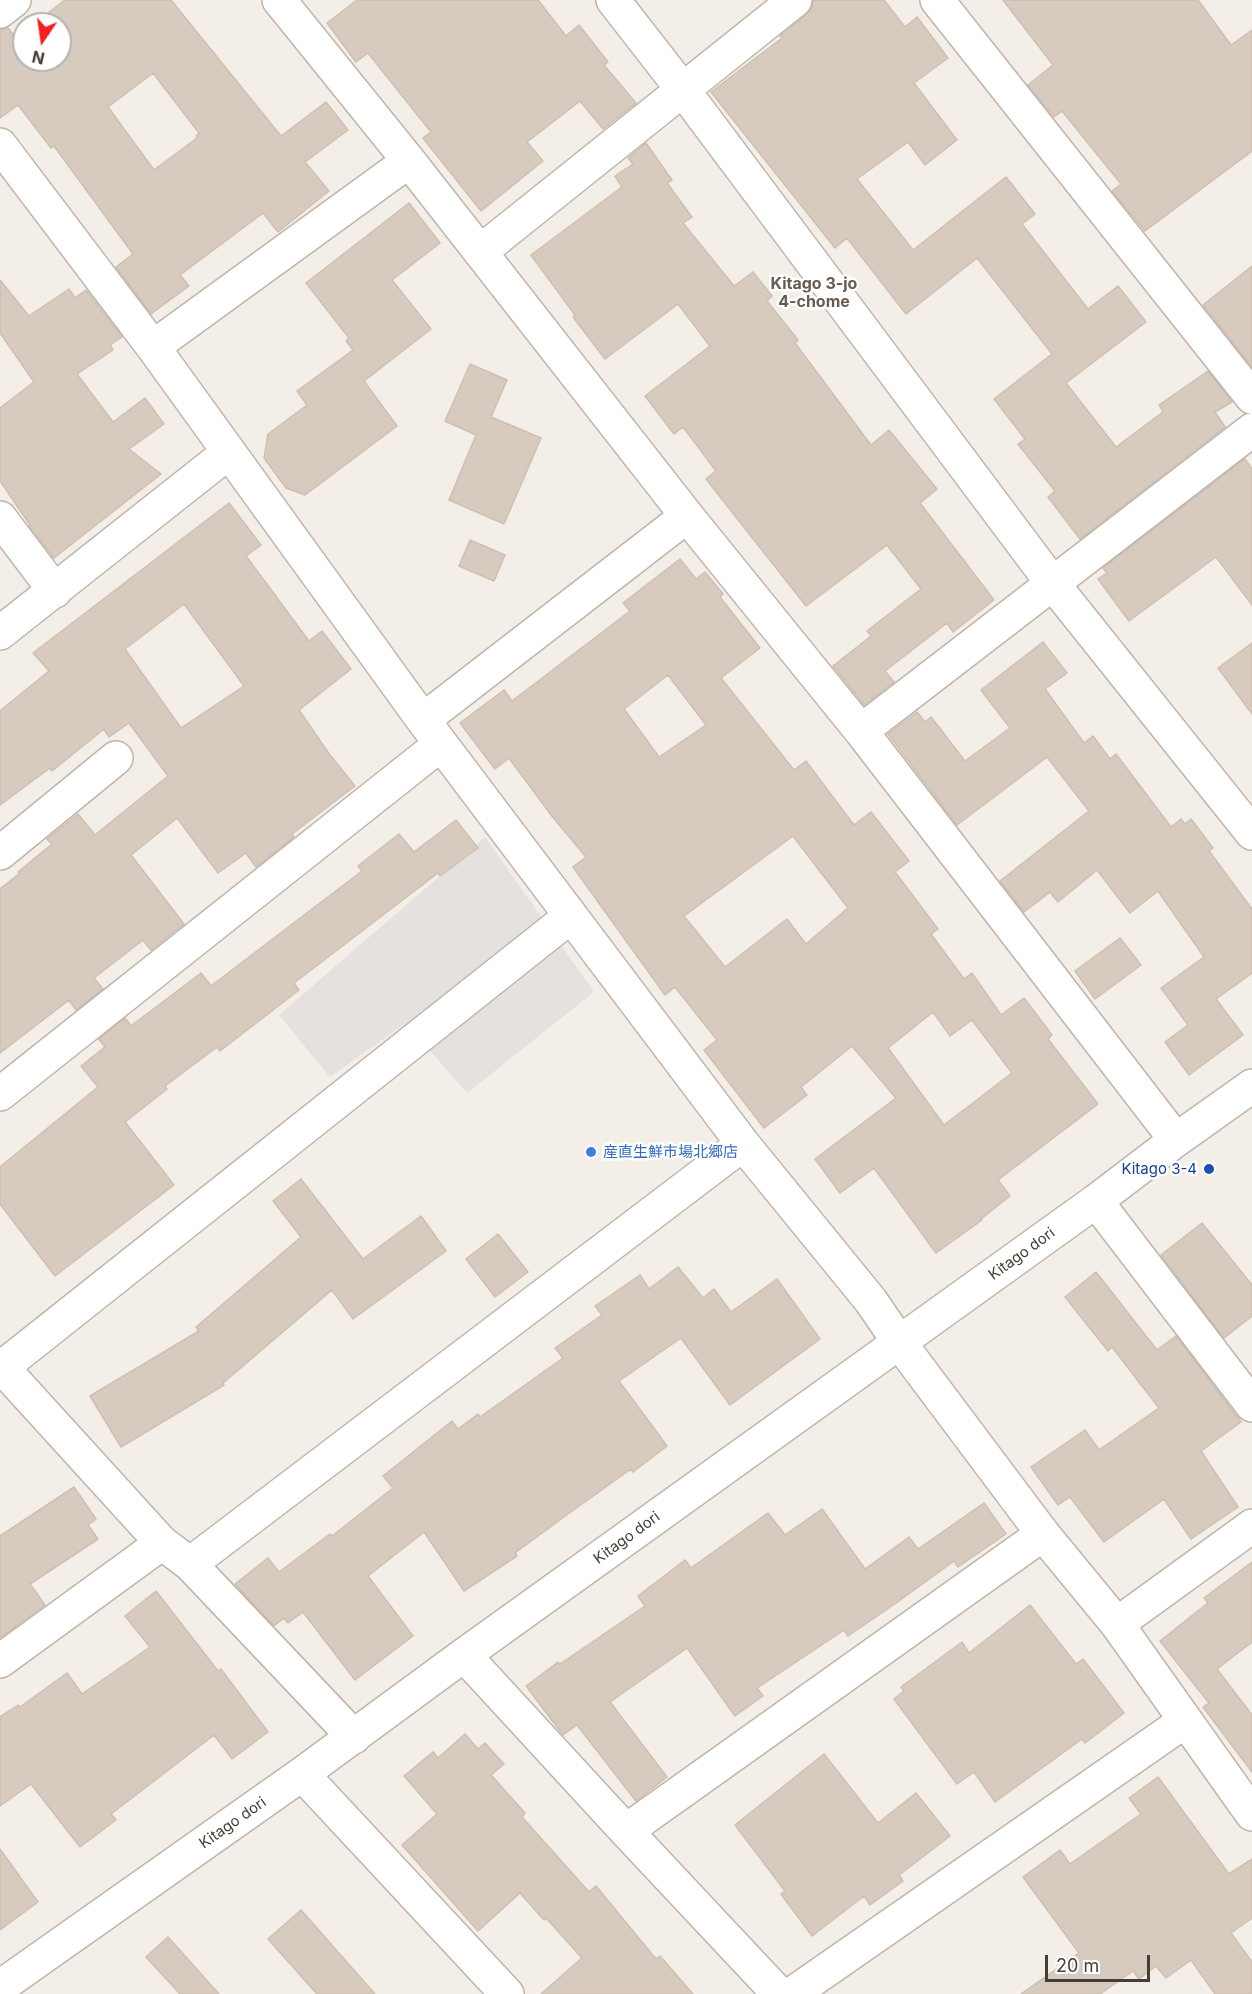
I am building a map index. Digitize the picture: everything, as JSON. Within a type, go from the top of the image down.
[{"type":"street","points":[[0,11],[14,0]]},
{"type":"street","points":[[279,0],[409,161],[687,516],[861,731],[1176,1140]]},
{"type":"street","points":[[613,0],[1053,584],[1252,833]]},
{"type":"street","points":[[480,252],[795,0]]},
{"type":"street","points":[[937,0],[1252,397]]},
{"type":"street","points":[[5,161],[153,346],[432,732],[743,1144],[871,1301],[899,1342],[1043,1534],[1117,1624],[1252,1814]]},
{"type":"street","points":[[153,346],[409,161]]},
{"type":"street","points":[[861,731],[1252,430]]},
{"type":"street","points":[[0,633],[229,452]]},
{"type":"street","points":[[0,1094],[687,516]]},
{"type":"street","points":[[0,519],[55,591]]},
{"type":"street","points":[[0,853],[116,758]]},
{"type":"street","points":[[354,1737],[190,1564],[162,1543],[1,1367],[571,916]]},
{"type":"street","name":"Kitago dori","points":[[0,1987],[354,1737],[1252,1086]]},
{"type":"street","points":[[190,1564],[743,1144]]},
{"type":"street","points":[[1096,1201],[1252,1405]]},
{"type":"street","points":[[1117,1624],[1252,1526]]},
{"type":"street","points":[[626,1831],[1043,1534]]},
{"type":"street","points":[[0,1661],[162,1543]]},
{"type":"street","points":[[465,1655],[779,1994]]},
{"type":"street","points":[[792,1994],[1185,1721]]},
{"type":"street","points":[[302,1774],[507,1994]]},
{"type":"shaded area","points":[[485,837],[594,992],[467,1093],[406,1023],[330,1077],[279,1015]]},
{"type":"building","points":[[65,0],[171,0],[281,136],[326,102],[348,130],[305,162],[329,191],[278,232],[263,213],[180,275],[189,286],[151,314],[116,267],[133,254],[54,146],[51,148],[18,105],[0,118],[0,29],[8,28],[12,33],[12,72],[72,72],[72,12],[50,12]],"holes":[[[153,73],[199,133],[197,138],[154,170],[108,107]]]},
{"type":"building","points":[[357,0],[538,0],[566,36],[579,25],[608,62],[604,65],[636,103],[603,129],[580,101],[527,142],[543,161],[481,211],[423,138],[431,132],[368,53],[356,62],[327,23]]},
{"type":"building","points":[[813,0],[884,0],[905,27],[917,17],[948,58],[914,83],[957,140],[925,165],[908,142],[857,179],[913,250],[1006,177],[1035,214],[1022,224],[1088,309],[1118,286],[1146,322],[1066,383],[1116,447],[1163,412],[1159,405],[1208,371],[1232,402],[1215,412],[1225,427],[1080,539],[1048,497],[1055,491],[1018,444],[1025,439],[994,399],[1052,354],[977,258],[906,314],[847,238],[835,248],[711,92],[782,38],[780,36],[807,14],[812,7]]},
{"type":"building","points":[[1003,0],[1198,0],[1231,45],[1252,30],[1252,151],[1145,231],[1112,191],[1121,184],[1062,111],[1054,117],[1028,85],[1053,65]]},
{"type":"building","points":[[646,143],[672,180],[667,183],[692,217],[683,223],[734,286],[753,272],[772,296],[767,301],[798,340],[795,343],[871,445],[889,430],[937,489],[920,503],[994,600],[953,632],[947,623],[885,671],[894,682],[864,705],[833,666],[871,636],[867,631],[921,589],[887,545],[806,606],[706,479],[716,471],[683,427],[674,434],[645,396],[710,346],[678,304],[605,359],[531,255],[622,187],[615,176],[633,164],[628,158]]},
{"type":"building","points":[[409,203],[440,243],[392,280],[431,329],[364,381],[397,426],[305,495],[286,488],[264,458],[268,434],[307,405],[297,391],[353,350],[346,341],[349,338],[306,283]]},
{"type":"building","points":[[1252,266],[1252,367],[1203,305]]},
{"type":"building","points":[[0,280],[29,316],[69,289],[75,298],[86,290],[122,337],[110,345],[113,350],[77,374],[113,422],[145,398],[164,424],[129,449],[161,474],[54,558],[29,526],[0,481],[0,408],[34,382],[0,333]]},
{"type":"building","points":[[470,364],[507,380],[491,417],[541,438],[504,524],[449,500],[476,435],[445,421]]},
{"type":"building","points":[[1245,459],[1252,469],[1252,605],[1216,557],[1129,621],[1098,579],[1107,573],[1103,568]]},
{"type":"building","points":[[229,503],[261,545],[246,556],[309,641],[322,631],[351,669],[299,710],[355,786],[292,834],[294,837],[256,867],[246,853],[218,873],[177,818],[131,855],[184,924],[151,950],[143,940],[94,978],[103,989],[76,1010],[69,1000],[0,1053],[0,889],[52,844],[47,839],[78,814],[95,835],[168,776],[129,723],[109,737],[104,729],[52,771],[50,768],[0,805],[0,711],[49,671],[33,653]],"holes":[[[184,604],[244,686],[181,728],[125,649]]]},
{"type":"building","points":[[470,540],[505,555],[494,581],[459,566]]},
{"type":"building","points":[[680,559],[696,579],[705,572],[723,594],[720,597],[760,648],[721,678],[794,770],[806,761],[854,825],[871,812],[909,861],[895,872],[938,929],[931,934],[964,979],[972,973],[1001,1015],[1024,998],[1052,1035],[1048,1039],[1098,1104],[998,1180],[1010,1196],[982,1220],[936,1253],[874,1168],[840,1193],[815,1159],[896,1098],[852,1046],[801,1087],[807,1095],[764,1128],[704,1050],[717,1040],[675,987],[665,995],[573,867],[586,857],[551,815],[509,758],[495,769],[460,723],[504,690],[512,701],[630,611],[623,603]],"holes":[[[668,675],[706,725],[659,757],[624,709]],[[793,836],[848,908],[806,944],[787,919],[725,967],[684,916]],[[933,1012],[950,1036],[972,1020],[1012,1073],[944,1125],[888,1048]]]},
{"type":"building","points":[[1043,642],[1067,673],[1045,689],[1084,743],[1093,736],[1110,759],[1116,754],[1171,827],[1181,819],[1185,824],[1191,819],[1213,848],[1209,851],[1252,909],[1252,973],[1216,999],[1243,1035],[1189,1075],[1165,1042],[1188,1025],[1161,988],[1204,957],[1158,891],[1130,913],[1097,870],[1058,902],[1050,892],[1024,912],[1000,881],[1089,811],[1047,757],[957,825],[888,734],[917,712],[925,722],[931,717],[965,761],[1010,728],[981,690]]},
{"type":"building","points":[[1252,643],[1252,714],[1218,668]]},
{"type":"building","points":[[456,820],[478,848],[440,876],[438,873],[294,983],[299,990],[220,1051],[217,1047],[165,1086],[167,1089],[125,1122],[174,1185],[55,1276],[0,1204],[0,1167],[98,1087],[81,1066],[105,1047],[99,1039],[125,1018],[131,1026],[201,973],[211,986],[362,871],[358,866],[399,834],[414,852]]},
{"type":"building","points":[[1120,938],[1141,965],[1095,999],[1075,971]]},
{"type":"building","points":[[301,1179],[363,1259],[421,1216],[446,1251],[353,1319],[332,1290],[223,1383],[224,1385],[121,1447],[90,1396],[199,1331],[196,1327],[301,1237],[273,1201]]},
{"type":"building","points":[[1202,1223],[1252,1285],[1252,1316],[1224,1338],[1161,1255]]},
{"type":"building","points":[[498,1234],[528,1272],[495,1297],[466,1259]]},
{"type":"building","points":[[678,1267],[703,1298],[714,1289],[731,1312],[777,1279],[820,1339],[730,1405],[681,1338],[619,1381],[667,1446],[633,1472],[631,1469],[568,1514],[515,1553],[517,1556],[464,1591],[424,1532],[368,1576],[413,1636],[355,1680],[303,1612],[288,1623],[284,1618],[274,1626],[235,1584],[268,1558],[279,1572],[330,1534],[332,1536],[393,1488],[383,1476],[452,1421],[458,1429],[478,1414],[480,1417],[563,1358],[555,1348],[602,1315],[595,1306],[640,1275],[649,1289]]},
{"type":"building","points":[[1096,1272],[1157,1350],[1176,1336],[1241,1422],[1201,1451],[1238,1507],[1191,1539],[1164,1499],[1104,1542],[1070,1497],[1058,1505],[1031,1467],[1085,1430],[1099,1450],[1159,1408],[1112,1347],[1108,1351],[1065,1297]]},
{"type":"building","points":[[74,1487],[96,1519],[88,1525],[98,1539],[30,1584],[45,1605],[0,1638],[0,1536]]},
{"type":"building","points":[[984,1503],[1006,1534],[958,1567],[954,1561],[848,1636],[844,1630],[757,1688],[763,1696],[735,1716],[687,1648],[610,1702],[667,1777],[636,1801],[577,1725],[563,1735],[526,1686],[558,1662],[560,1664],[645,1606],[638,1596],[685,1560],[691,1568],[768,1513],[785,1535],[822,1509],[865,1569],[909,1537],[918,1549]]},
{"type":"building","points":[[1252,1562],[1252,1642],[1217,1669],[1252,1715],[1252,1772],[1203,1707],[1209,1703],[1160,1641],[1208,1603],[1204,1598]]},
{"type":"building","points":[[156,1591],[218,1671],[221,1669],[268,1732],[232,1759],[214,1735],[111,1814],[116,1820],[80,1847],[31,1784],[0,1806],[0,1717],[18,1705],[20,1707],[67,1673],[82,1694],[150,1647],[125,1616]]},
{"type":"building","points":[[1030,1605],[1076,1664],[1083,1659],[1124,1713],[1085,1743],[1082,1739],[995,1802],[974,1772],[957,1784],[894,1699],[904,1691],[901,1687],[962,1642],[969,1653]]},
{"type":"building","points":[[465,1734],[478,1749],[485,1743],[504,1764],[491,1775],[525,1813],[522,1817],[589,1892],[596,1886],[656,1959],[660,1956],[693,1994],[541,1994],[582,1958],[546,1918],[544,1920],[520,1893],[478,1931],[402,1845],[437,1814],[404,1776],[433,1752],[438,1758]]},
{"type":"building","points":[[824,1754],[878,1823],[916,1793],[950,1836],[899,1875],[903,1881],[870,1905],[864,1896],[812,1936],[781,1894],[785,1891],[735,1825]]},
{"type":"building","points":[[1158,1777],[1229,1874],[1252,1859],[1252,1918],[1231,1933],[1252,1962],[1252,1994],[1215,1994],[1191,1960],[1166,1978],[1156,1966],[1139,1979],[1133,1971],[1100,1994],[1021,1994],[1079,1953],[1023,1877],[1060,1850],[1070,1864],[1141,1814],[1129,1798]]},
{"type":"building","points":[[0,1849],[38,1902],[0,1930]]},
{"type":"building","points":[[301,1910],[375,1994],[317,1994],[268,1939]]},
{"type":"building","points":[[168,1937],[219,1994],[180,1994],[146,1957]]},
{"type":"place","name":"産直生鮮市場北郷店","points":[[591,1152]]},
{"type":"place","name":"Kitago 3-4","points":[[1209,1169]]},
{"type":"district","name":"Kitago 3-jo 4-chome","points":[[814,293]]}]
